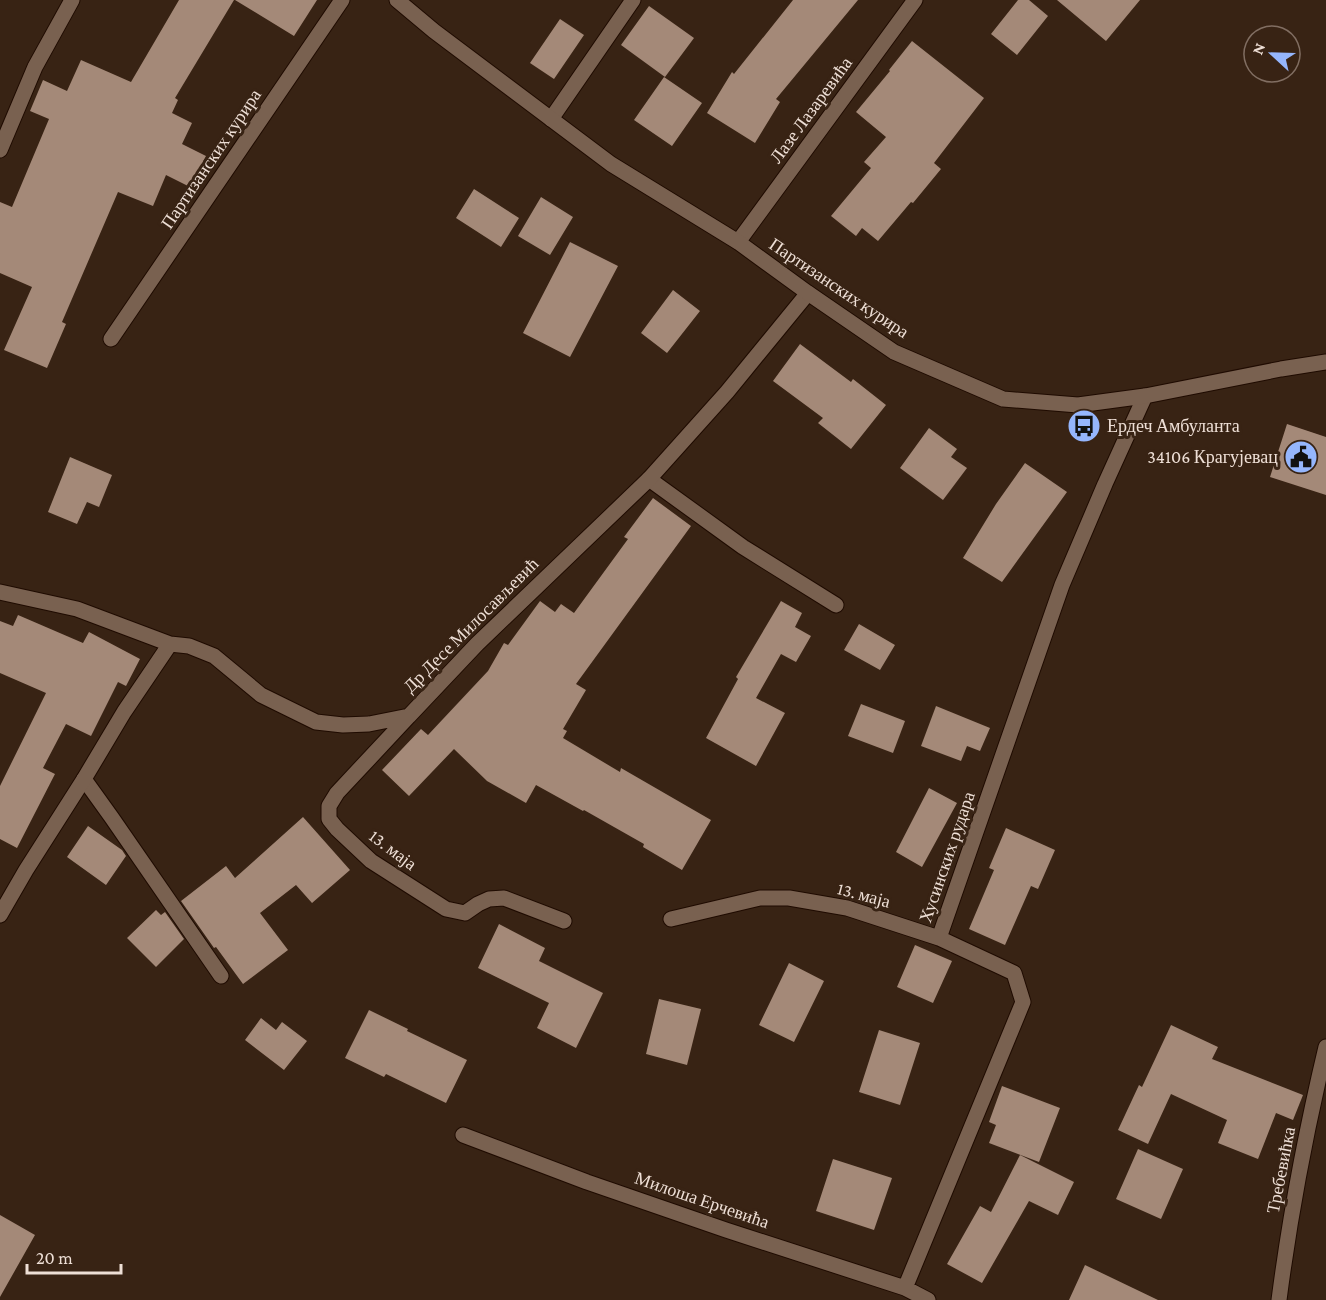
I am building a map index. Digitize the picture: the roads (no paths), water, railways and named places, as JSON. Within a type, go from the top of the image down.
[{"type":"street","points":[[0,150],[35,67],[72,0]]},
{"type":"street","name":"Партизанских курира","points":[[111,339],[342,0]]},
{"type":"street","name":"Партизанских курира","points":[[397,0],[434,31],[611,164],[738,242],[894,352],[1003,399],[1078,405],[1145,396],[1326,362]]},
{"type":"street","points":[[551,119],[633,0]]},
{"type":"street","name":"Лазе Лазаревића","points":[[738,242],[915,0]]},
{"type":"street","name":"Др Десе Милосављевић","points":[[0,592],[77,609],[170,644],[189,646],[214,656],[261,694],[316,722],[344,725],[369,724],[409,716],[477,644],[649,479],[727,392],[808,293]]},
{"type":"street","name":"Хусинских рудара","points":[[905,1288],[1023,1002],[1014,973],[939,938],[1062,585],[1145,396]]},
{"type":"street","points":[[649,479],[743,547],[836,605]]},
{"type":"street","points":[[0,915],[124,712],[170,644]]},
{"type":"street","name":"13. маја","points":[[409,716],[337,793],[329,806],[329,819],[371,861],[446,909],[465,913],[478,904],[504,898],[564,921]]},
{"type":"street","points":[[84,779],[221,976]]},
{"type":"street","name":"13. маја","points":[[671,919],[760,898],[789,898],[847,908],[939,938]]},
{"type":"street","name":"Требевићка","points":[[1279,1300],[1286,1244],[1326,1047]]},
{"type":"street","name":"Милоша Ерчевића","points":[[463,1135],[598,1186],[905,1288],[928,1300]]},
{"type":"place","name":"Ердеч Амбуланта","points":[[1084,426]]},
{"type":"place","name":"34106 Крагујевац","points":[[1301,457]]}]
